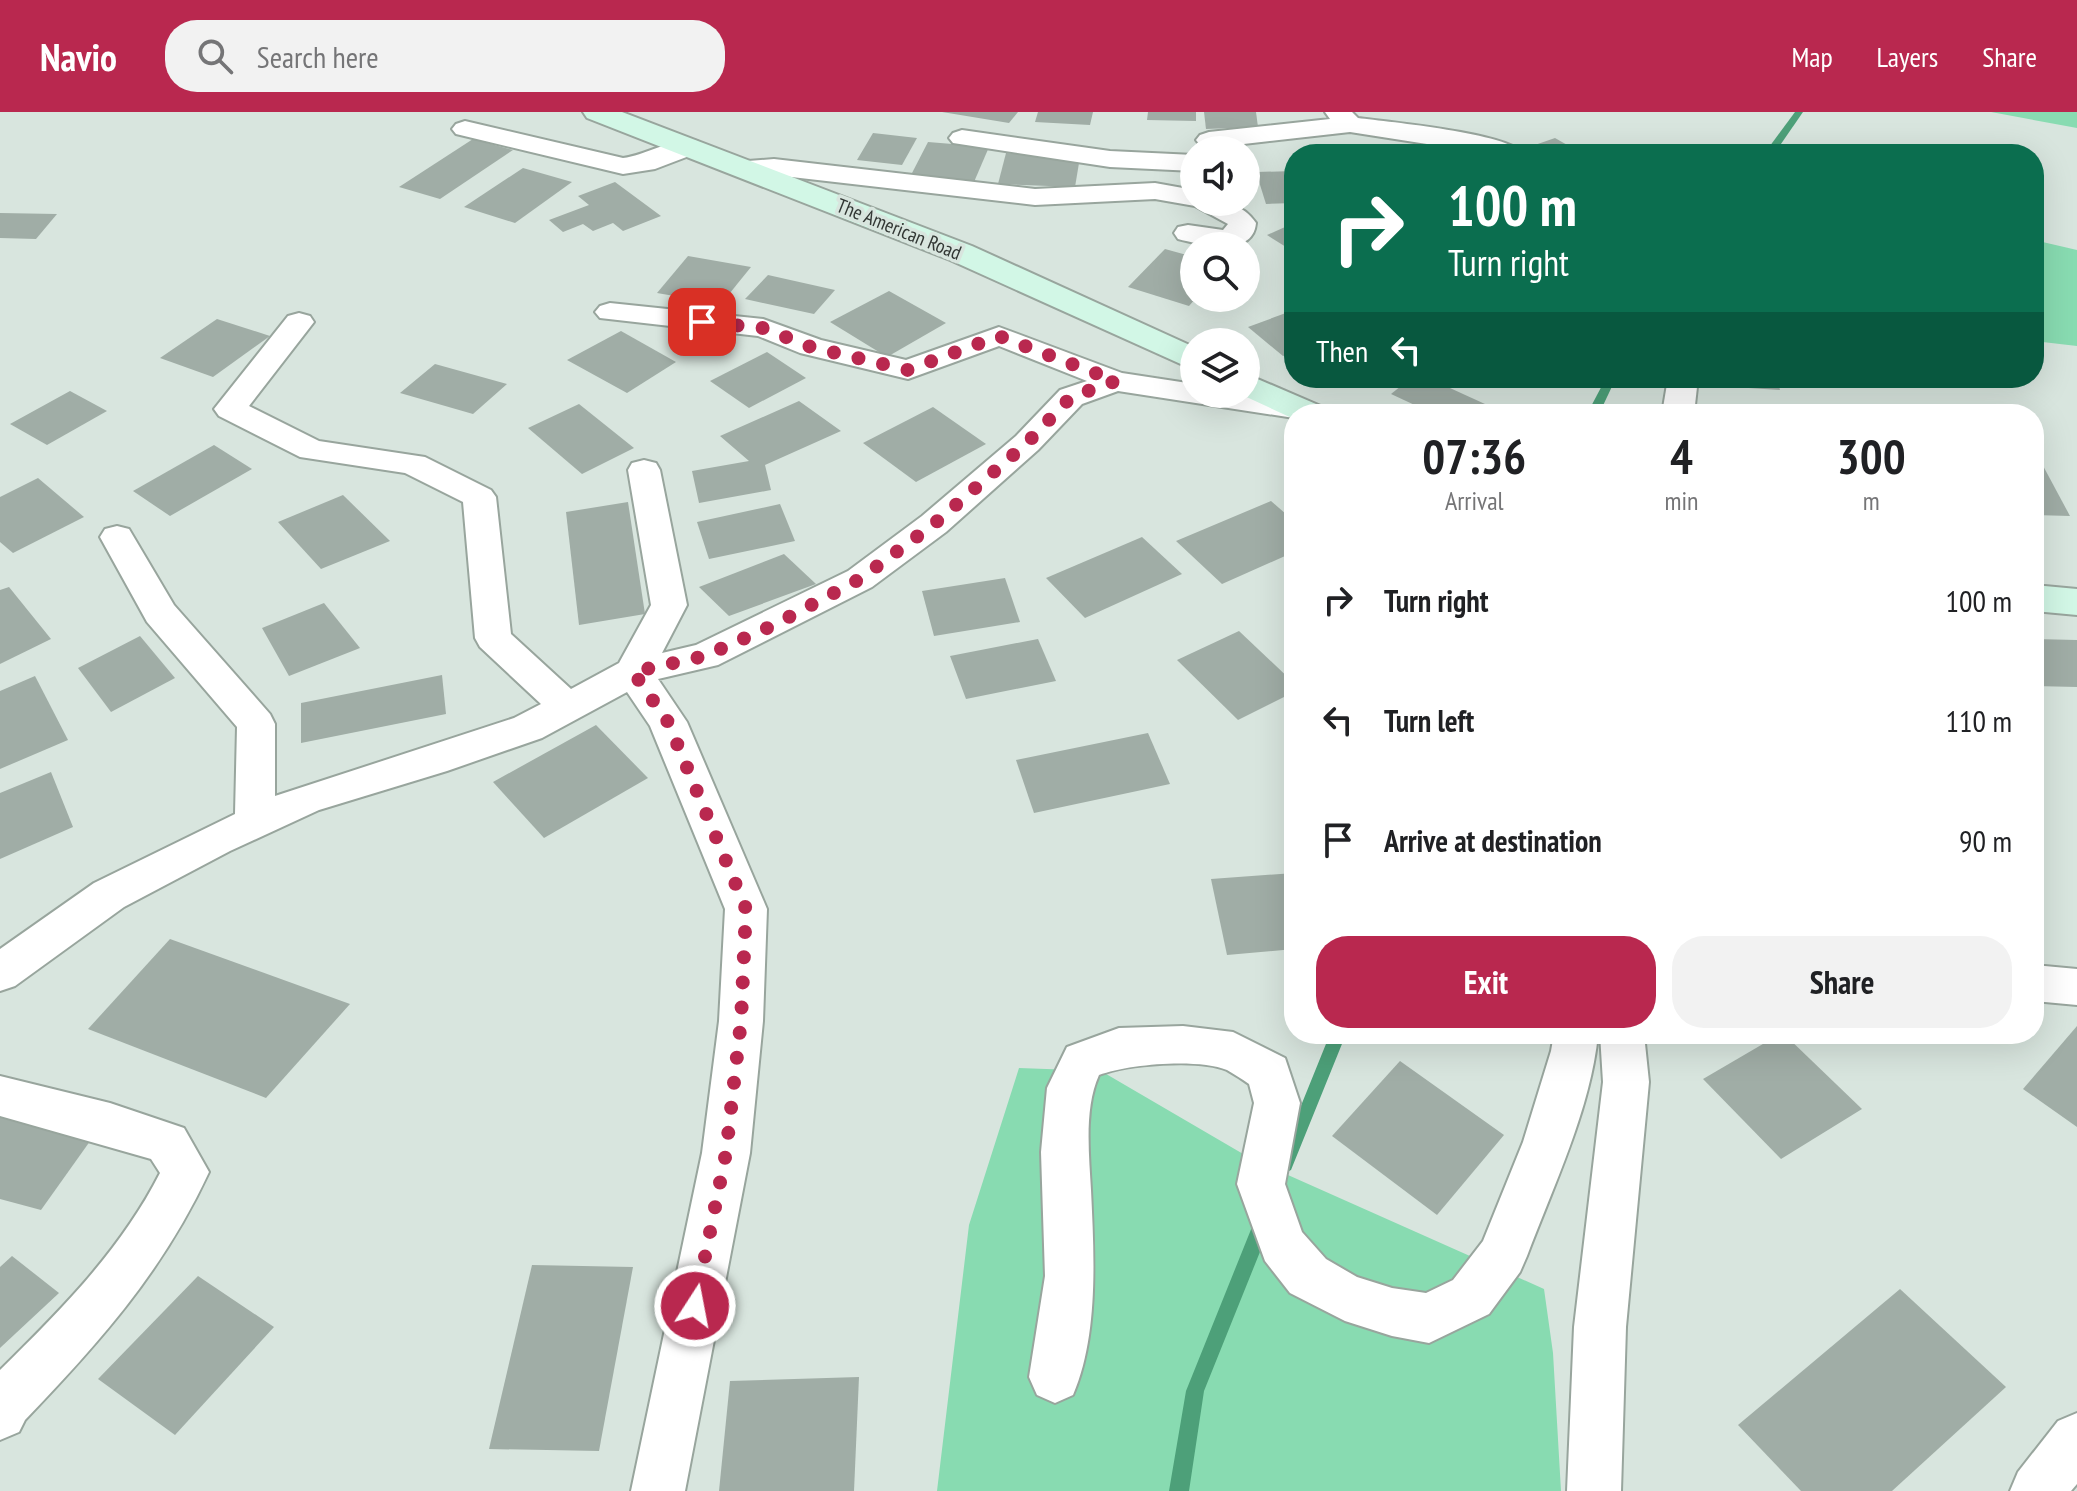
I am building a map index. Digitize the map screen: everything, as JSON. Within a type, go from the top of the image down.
[{"type":"main road","name":"The American Road","points":[[597,112],[961,253],[1180,354]]},
{"type":"main road","points":[[1260,391],[1289,404]]},
{"type":"main road","points":[[2044,599],[2077,602]]},
{"type":"street","points":[[1234,136],[1344,118],[1484,144]]},
{"type":"street","points":[[465,129],[623,166],[646,163],[688,147]]},
{"type":"street","points":[[962,138],[1110,159],[1180,162]]},
{"type":"street","points":[[1094,194],[1110,159]]},
{"type":"street","points":[[744,168],[774,167],[1035,197],[1155,191],[1180,195]]},
{"type":"street","points":[[610,312],[763,328],[811,347],[908,370],[999,336],[1116,381],[1180,391]]},
{"type":"street","points":[[299,322],[230,409],[311,450],[413,464],[479,497],[493,638],[567,707]]},
{"type":"street","points":[[10,953],[109,895],[306,799],[433,761],[528,728],[633,672],[705,656],[774,625],[860,579],[934,524],[1027,443],[1071,397],[1116,381]]},
{"type":"street","points":[[1260,404],[1284,408]]},
{"type":"street","points":[[633,672],[669,605],[644,470]]},
{"type":"street","points":[[117,537],[160,613],[256,724],[255,822]]},
{"type":"street","points":[[633,672],[668,722],[746,909],[741,1021],[726,1153],[658,1491]]},
{"type":"street","points":[[2044,984],[2077,987]]},
{"type":"street","points":[[1055,1377],[1070,1276],[1065,1152],[1070,1088],[1083,1061],[1119,1047],[1183,1045],[1233,1051],[1269,1072],[1277,1103],[1261,1184],[1282,1245],[1308,1276],[1345,1297],[1392,1312],[1429,1318],[1471,1297],[1502,1256],[1547,1142],[1575,1044]]},
{"type":"street","points":[[1594,1491],[1600,1327],[1626,1082],[1623,1044]]},
{"type":"street","points":[[0,1096],[110,1124],[167,1143],[185,1172],[168,1209],[129,1270],[62,1345],[6,1401],[0,1413]]},
{"type":"street","points":[[2037,1491],[2077,1440]]},
{"type":"green space","points":[[1991,112],[2077,112],[2077,128]]},
{"type":"green space","points":[[2044,242],[2077,250],[2077,346],[2044,342]]},
{"type":"green space","points":[[1019,1068],[1101,1071],[1250,1158],[1544,1289],[1553,1353],[1561,1491],[937,1491],[969,1225]]},
{"type":"building","points":[[942,112],[1018,112],[1009,123]]},
{"type":"building","points":[[1038,112],[1093,112],[1090,125],[1035,122]]},
{"type":"building","points":[[1148,112],[1196,112],[1196,121],[1147,120]]},
{"type":"building","points":[[1204,112],[1256,112],[1258,127],[1206,129]]},
{"type":"building","points":[[873,133],[917,138],[902,165],[857,160]]},
{"type":"building","points":[[1555,138],[1566,144],[1538,144]]},
{"type":"building","points":[[473,139],[513,150],[440,199],[399,187]]},
{"type":"building","points":[[928,142],[989,147],[974,182],[911,175]]},
{"type":"building","points":[[1006,153],[1080,157],[1075,187],[998,184]]},
{"type":"building","points":[[523,168],[572,182],[515,223],[464,207]]},
{"type":"building","points":[[1284,171],[1284,203],[1266,204],[1260,172]]},
{"type":"building","points":[[615,182],[661,216],[623,231],[613,223],[593,231],[583,224],[563,232],[549,220],[589,205],[578,196]]},
{"type":"building","points":[[0,213],[57,214],[36,239],[0,238]]},
{"type":"building","points":[[1284,227],[1284,246],[1267,235]]},
{"type":"building","points":[[1165,249],[1180,253],[1180,303],[1128,287]]},
{"type":"building","points":[[688,256],[751,267],[721,304],[657,293]]},
{"type":"building","points":[[768,275],[835,290],[814,314],[745,299]]},
{"type":"building","points":[[889,291],[946,323],[887,357],[830,322]]},
{"type":"building","points":[[1284,314],[1284,356],[1260,337],[1260,328],[1249,328]]},
{"type":"building","points":[[217,319],[270,336],[213,377],[160,358]]},
{"type":"building","points":[[621,331],[676,362],[627,393],[567,360]]},
{"type":"building","points":[[767,352],[806,378],[749,408],[710,381]]},
{"type":"building","points":[[435,364],[507,384],[473,414],[400,393]]},
{"type":"building","points":[[1398,388],[1450,388],[1485,404],[1412,404],[1391,394]]},
{"type":"building","points":[[70,391],[107,411],[47,445],[10,424]]},
{"type":"building","points":[[799,401],[841,431],[765,465],[771,490],[699,503],[692,471],[749,461],[720,436]]},
{"type":"building","points":[[579,404],[634,448],[582,474],[528,428]]},
{"type":"building","points":[[933,407],[986,444],[916,482],[863,443]]},
{"type":"building","points":[[214,445],[252,469],[170,516],[133,491]]},
{"type":"building","points":[[2044,468],[2070,516],[2044,515]]},
{"type":"building","points":[[38,478],[84,517],[13,553],[0,542],[0,497]]},
{"type":"building","points":[[343,495],[390,541],[321,569],[278,522]]},
{"type":"building","points":[[1271,501],[1284,512],[1284,556],[1222,584],[1176,541]]},
{"type":"building","points":[[628,502],[645,614],[579,625],[566,512]]},
{"type":"building","points":[[780,504],[795,541],[709,559],[697,522]]},
{"type":"building","points":[[1142,537],[1182,574],[1085,618],[1046,578]]},
{"type":"building","points":[[784,554],[816,584],[729,616],[699,587]]},
{"type":"building","points":[[1005,578],[1020,622],[934,636],[922,591]]},
{"type":"building","points":[[9,587],[51,639],[0,664],[0,590]]},
{"type":"building","points":[[324,603],[360,648],[289,676],[262,628]]},
{"type":"building","points":[[1239,631],[1284,674],[1284,697],[1238,720],[1177,660]]},
{"type":"building","points":[[140,636],[175,678],[111,712],[78,668]]},
{"type":"building","points":[[1038,639],[1056,681],[966,699],[950,656]]},
{"type":"building","points":[[2044,639],[2077,640],[2077,687],[2044,686]]},
{"type":"building","points":[[442,675],[446,714],[301,743],[301,703]]},
{"type":"building","points":[[35,676],[68,740],[0,769],[0,691]]},
{"type":"building","points":[[596,725],[648,778],[544,838],[493,782]]},
{"type":"building","points":[[1148,733],[1170,784],[1034,813],[1016,760]]},
{"type":"building","points":[[51,772],[73,827],[0,859],[0,793]]},
{"type":"building","points":[[1284,874],[1284,950],[1227,955],[1211,879]]},
{"type":"building","points":[[170,939],[350,1004],[266,1098],[88,1029]]},
{"type":"building","points":[[2077,1026],[2077,1127],[2023,1089]]},
{"type":"building","points":[[1763,1044],[1794,1044],[1862,1109],[1781,1159],[1703,1079]]},
{"type":"building","points":[[1400,1061],[1504,1135],[1437,1215],[1332,1136]]},
{"type":"building","points":[[0,1113],[93,1137],[41,1210],[0,1199]]},
{"type":"building","points":[[12,1256],[59,1293],[0,1348],[0,1267]]},
{"type":"building","points":[[532,1265],[633,1267],[599,1451],[489,1449]]},
{"type":"building","points":[[198,1276],[274,1327],[175,1435],[98,1379]]},
{"type":"building","points":[[1900,1289],[2006,1387],[1892,1491],[1801,1491],[1738,1425]]},
{"type":"building","points":[[859,1377],[854,1491],[719,1491],[730,1381]]},
{"type":"waterway","points":[[1776,144],[1799,112]]},
{"type":"waterway","points":[[1598,404],[1606,388]]},
{"type":"waterway","points":[[1285,1165],[1334,1044]]},
{"type":"waterway","points":[[1179,1491],[1195,1391],[1263,1222]]},
{"type":"route","points":[[695,1306],[726,1153],[741,1021],[746,909],[668,722],[633,672],[705,656],[774,625],[860,579],[934,524],[1027,443],[1071,397],[1116,381],[999,336],[908,370],[811,347],[763,328],[702,322]]}]
